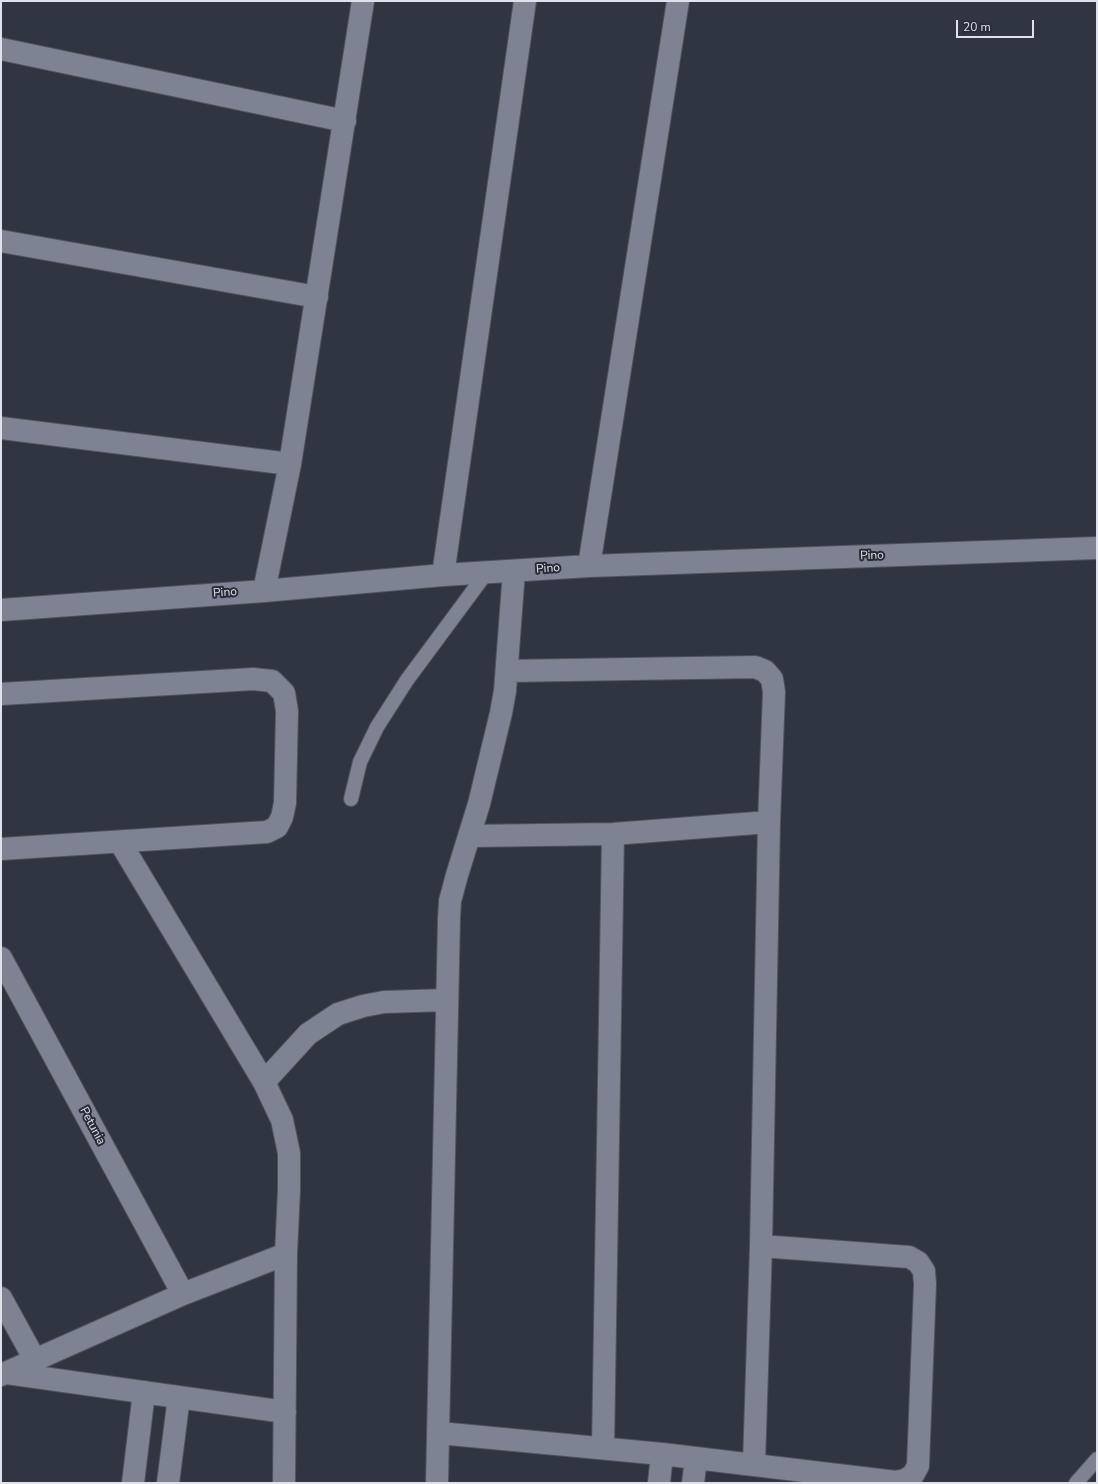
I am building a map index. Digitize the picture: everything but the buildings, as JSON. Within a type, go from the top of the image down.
[{"type":"street","points":[[264,590],[290,464],[363,1]]},
{"type":"street","points":[[443,575],[525,1]]},
{"type":"street","points":[[589,566],[678,1]]},
{"type":"street","points":[[1,49],[345,121]]},
{"type":"street","points":[[1,241],[317,297]]},
{"type":"street","points":[[1,428],[290,464]]},
{"type":"street","name":"Pino","points":[[1,610],[443,575],[589,566],[1097,548]]},
{"type":"street","points":[[437,1483],[450,901],[479,804],[501,713],[514,571]]},
{"type":"street","points":[[506,671],[755,667],[765,671],[772,680],[774,692],[769,822],[761,1246],[754,1464]]},
{"type":"street","points":[[1,694],[253,679],[272,681],[284,693],[287,711],[285,803],[282,817],[277,827],[267,832],[1,849]]},
{"type":"street","points":[[469,836],[613,834],[769,822]]},
{"type":"street","points":[[603,1448],[613,834]]},
{"type":"street","points":[[120,842],[264,1082],[282,1120],[289,1153],[290,1190],[286,1254],[284,1483]]},
{"type":"street","name":"Petunia","points":[[1,958],[183,1294]]},
{"type":"street","points":[[264,1082],[308,1034],[338,1014],[384,1002],[447,1000]]},
{"type":"street","points":[[439,1433],[662,1454],[896,1482],[905,1480],[913,1475],[918,1466],[925,1284],[924,1271],[918,1262],[909,1257],[761,1246]]},
{"type":"street","points":[[4,1374],[183,1294],[286,1254]]},
{"type":"street","points":[[1,1298],[35,1360]]},
{"type":"street","points":[[4,1374],[179,1396],[285,1412]]},
{"type":"street","points":[[133,1483],[144,1392]]},
{"type":"street","points":[[168,1483],[179,1396]]},
{"type":"street","points":[[659,1483],[662,1454]]},
{"type":"street","points":[[693,1483],[696,1459]]},
{"type":"lane","points":[[351,799],[360,762],[377,727],[408,680],[487,572]]},
{"type":"lane","points":[[1076,1483],[1097,1459]]}]
